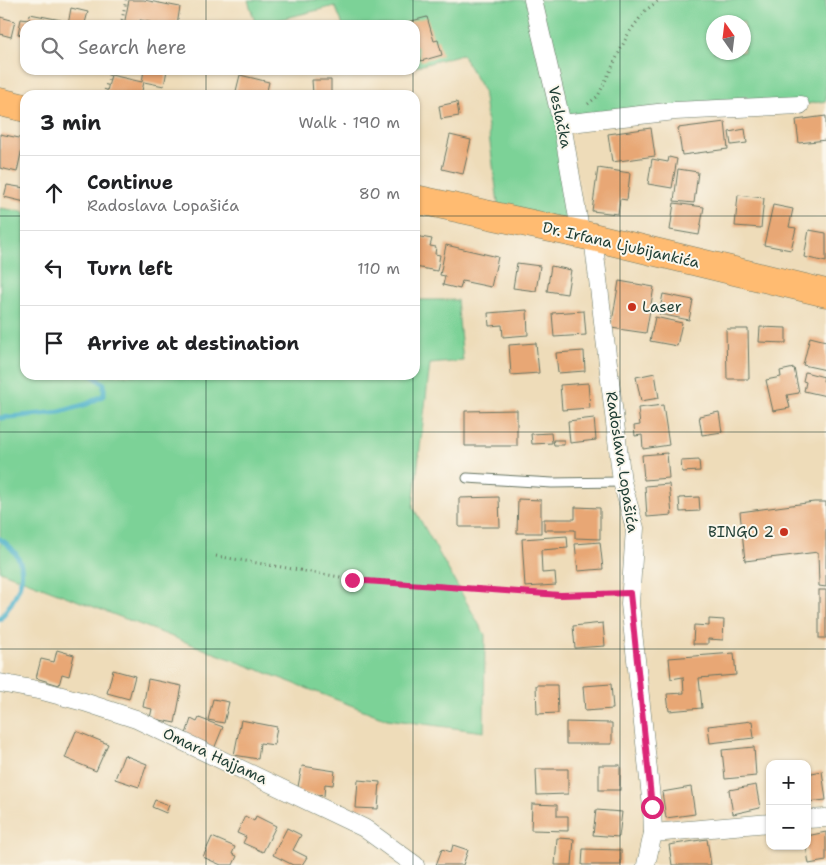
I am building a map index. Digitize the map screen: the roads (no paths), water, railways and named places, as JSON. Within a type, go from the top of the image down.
[{"type":"main road","points":[[0,102],[20,107]]},
{"type":"main road","name":"Dr. Irfana Ljubijankića","points":[[420,199],[587,236],[826,293]]},
{"type":"street","name":"Veslačka","points":[[533,0],[587,236]]},
{"type":"street","points":[[562,124],[676,111],[800,106]]},
{"type":"street","name":"Radoslava Lopašića","points":[[587,236],[622,482],[635,528],[630,593],[652,807],[653,834],[646,865]]},
{"type":"street","name":"Omara Hajjama","points":[[0,683],[43,691],[136,719],[364,828],[415,865]]},
{"type":"street","points":[[811,819],[826,818]]},
{"type":"street","points":[[653,834],[766,823]]},
{"type":"lane","points":[[468,478],[552,483],[622,482]]},
{"type":"waterway","points":[[0,418],[60,412],[87,404],[104,395],[104,384],[99,380]]},
{"type":"waterway","points":[[0,539],[18,557],[21,567],[19,587],[0,619]]},
{"type":"place","name":"Laser","points":[[632,307]]},
{"type":"place","name":"BINGO 2","points":[[784,532]]}]
